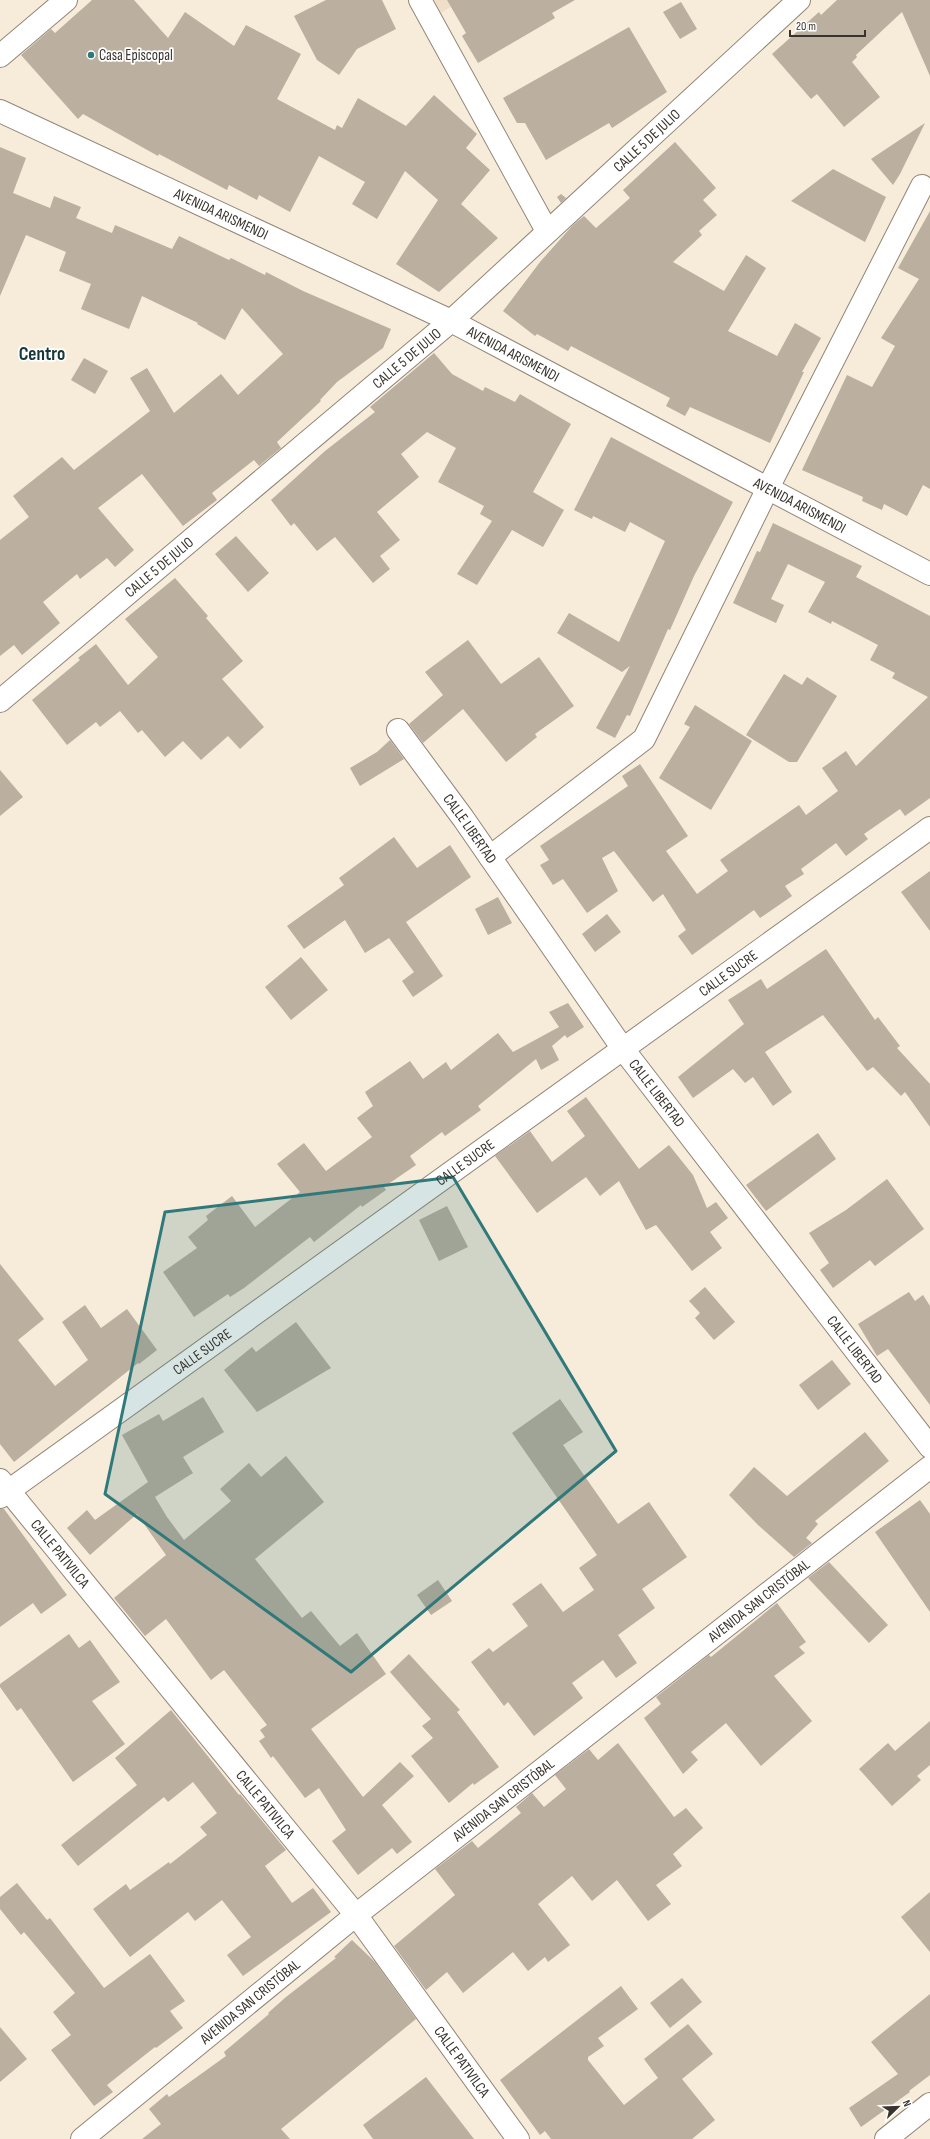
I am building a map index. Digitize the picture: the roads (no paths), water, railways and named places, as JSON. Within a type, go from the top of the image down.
[{"type":"street","points":[[0,56],[66,0]]},
{"type":"street","points":[[420,0],[547,231]]},
{"type":"street","name":"CALLE 5 DE JULIO","points":[[0,701],[451,321],[547,231],[800,0]]},
{"type":"street","name":"AVENIDA ARISMENDI","points":[[0,111],[451,321],[930,574]]},
{"type":"street","points":[[490,857],[644,739],[768,488],[922,186]]},
{"type":"street","name":"CALLE LIBERTAD","points":[[398,730],[490,857],[623,1049],[930,1447]]},
{"type":"street","name":"CALLE SUCRE","points":[[3,1489],[623,1049],[930,828]]},
{"type":"street","name":"AVENIDA SAN CRISTÓBAL","points":[[82,2139],[356,1915],[930,1467]]},
{"type":"street","name":"CALLE PATIVILCA","points":[[3,1489],[356,1915],[518,2139]]},
{"type":"street","points":[[886,2139],[930,2104]]},
{"type":"place","name":"Casa Episcopal","points":[[91,55]]},
{"type":"district","name":"Centro","points":[[42,354]]}]
